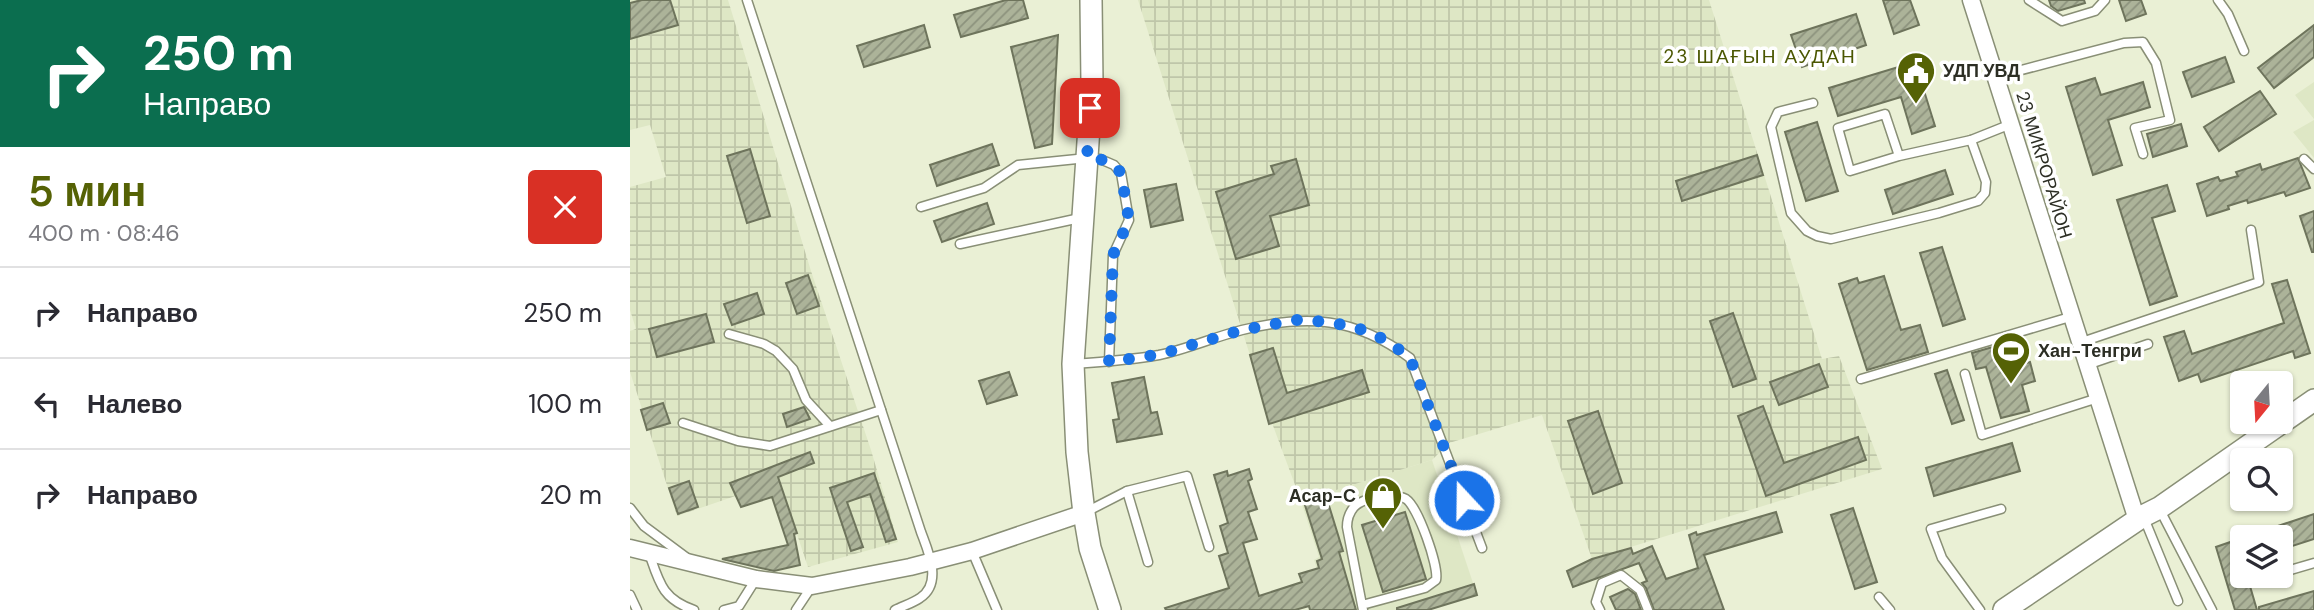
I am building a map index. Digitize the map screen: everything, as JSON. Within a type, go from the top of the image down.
[{"type":"street","points":[[1091,0],[1092,83],[1073,363],[1077,452],[1084,513],[1090,548],[1110,610]]},
{"type":"street","name":"23 МИКРОРАЙОН","points":[[1970,0],[2012,124],[2070,317],[2098,398],[2146,514]]},
{"type":"street","points":[[2004,610],[2314,400]]},
{"type":"street","points":[[630,548],[756,579],[812,586],[972,551],[1084,513]]},
{"type":"lane","points":[[747,0],[920,532],[933,561],[930,586],[922,597],[895,610]]},
{"type":"lane","points":[[2029,0],[2063,21],[2095,11],[2105,0]]},
{"type":"lane","points":[[2218,0],[2228,13],[2244,51]]},
{"type":"lane","points":[[1995,77],[2124,43],[2143,42],[2156,63],[2170,120],[2134,128],[2143,154]]},
{"type":"lane","points":[[1813,103],[1778,111],[1771,127],[1791,214],[1807,231],[1817,236],[1831,239],[1978,201],[1985,193],[1986,182],[1971,140]]},
{"type":"lane","points":[[1899,156],[1885,114],[1838,128],[1850,170],[1971,140],[2012,124]]},
{"type":"lane","points":[[921,207],[984,188],[1018,165],[1087,158],[1100,159],[1114,165],[1121,173],[1129,220],[1113,255],[1109,362]]},
{"type":"lane","points":[[2304,159],[2314,169]]},
{"type":"lane","points":[[960,244],[1083,217]]},
{"type":"lane","points":[[2079,343],[2259,282],[2251,230]]},
{"type":"lane","points":[[1861,379],[2070,317]]},
{"type":"lane","points":[[1073,363],[1109,362],[1161,354],[1242,330],[1302,319],[1353,326],[1386,340],[1410,358],[1482,548]]},
{"type":"lane","points":[[729,334],[764,344],[776,351],[793,369],[806,400],[830,426]]},
{"type":"lane","points":[[2087,365],[2148,344]]},
{"type":"lane","points":[[1965,374],[1982,435],[2098,398]]},
{"type":"lane","points":[[683,424],[738,441],[771,446],[881,410]]},
{"type":"lane","points":[[1084,513],[1128,491],[1187,476],[1209,547]]},
{"type":"lane","points":[[1128,491],[1148,562]]},
{"type":"lane","points":[[1394,495],[1402,497],[1409,501],[1415,510],[1437,567],[1436,580],[1426,588],[1363,608],[1347,527],[1349,515],[1361,502],[1394,495]]},
{"type":"lane","points":[[630,508],[644,526],[695,564]]},
{"type":"lane","points":[[1980,610],[1942,558],[1931,530],[2001,509]]},
{"type":"lane","points":[[2146,514],[2178,601]]},
{"type":"lane","points":[[2146,514],[2212,610]]},
{"type":"lane","points":[[972,551],[997,610]]},
{"type":"lane","points":[[649,553],[662,590],[679,605],[694,610]]},
{"type":"lane","points":[[2293,569],[2314,563]]},
{"type":"lane","points":[[1600,610],[1596,602],[1602,583],[1621,575],[1640,590],[1648,610]]},
{"type":"lane","points":[[724,610],[739,606],[756,579]]},
{"type":"lane","points":[[796,610],[812,586]]},
{"type":"lane","points":[[630,595],[637,610]]},
{"type":"lane","points":[[1880,597],[1890,610]]},
{"type":"shaded area","points":[[630,0],[728,0],[898,542],[808,567],[779,481],[677,516],[630,372],[630,331],[636,329],[630,310],[630,187],[666,177],[650,125],[630,130]]},
{"type":"shaded area","points":[[1138,0],[1709,0],[1822,359],[1839,356],[1882,469],[1592,559],[1542,415],[1449,443],[1432,460],[1301,501],[1261,401],[1264,400]]},
{"type":"shaded area","points":[[2314,82],[2314,119],[2295,95]]},
{"type":"shaded area","points":[[2314,120],[2314,158],[2293,132]]},
{"type":"shaded area","name":"Асар-С","points":[[1432,460],[1477,595],[1430,610],[1330,610],[1314,560],[1319,557],[1301,501]]},
{"type":"building","points":[[670,0],[678,25],[630,39],[630,3]]},
{"type":"building","points":[[1006,0],[1023,0],[1028,18],[961,37],[954,15]]},
{"type":"building","points":[[1883,0],[1910,0],[1919,25],[1894,34]]},
{"type":"building","points":[[2049,0],[2084,0],[2085,3],[2058,11],[2051,6]]},
{"type":"building","points":[[2119,0],[2141,0],[2146,14],[2126,21]]},
{"type":"building","points":[[1856,14],[1866,45],[1802,67],[1791,35]]},
{"type":"building","points":[[924,25],[930,47],[864,67],[857,46]]},
{"type":"building","points":[[2314,25],[2314,57],[2274,88],[2258,68]]},
{"type":"building","points":[[1058,35],[1052,144],[1035,148],[1011,47]]},
{"type":"building","points":[[2225,57],[2234,82],[2192,97],[2183,72]]},
{"type":"building","points":[[1915,62],[1935,126],[1912,134],[1901,97],[1838,116],[1829,88]]},
{"type":"building","points":[[2095,78],[2101,95],[2143,82],[2150,107],[2108,120],[2122,165],[2093,175],[2066,87]]},
{"type":"building","points":[[2260,91],[2276,114],[2219,151],[2204,127]]},
{"type":"building","points":[[1817,122],[1838,191],[1806,201],[1785,132]]},
{"type":"building","points":[[2181,124],[2187,146],[2153,157],[2147,134]]},
{"type":"building","points":[[992,144],[999,165],[937,186],[930,165]]},
{"type":"building","points":[[750,149],[770,216],[747,223],[727,156]]},
{"type":"building","points":[[1757,155],[1763,175],[1682,201],[1676,181]]},
{"type":"building","points":[[2298,158],[2310,188],[2286,196],[2284,192],[2248,203],[2247,200],[2207,216],[2197,184],[2218,177],[2220,181],[2238,176],[2236,172],[2260,164],[2262,170]]},
{"type":"building","points":[[1296,159],[1309,205],[1270,216],[1279,246],[1236,259],[1216,192],[1274,174],[1271,166]]},
{"type":"building","points":[[1945,170],[1953,194],[1893,214],[1885,190]]},
{"type":"building","points":[[1176,184],[1183,220],[1151,227],[1144,190]]},
{"type":"building","points":[[2167,185],[2175,211],[2152,218],[2177,296],[2150,305],[2117,200]]},
{"type":"building","points":[[987,203],[994,224],[942,242],[934,221]]},
{"type":"building","points":[[2314,211],[2314,252],[2312,252],[2300,216]]},
{"type":"building","points":[[1942,247],[1965,319],[1943,326],[1920,253]]},
{"type":"building","points":[[808,275],[819,306],[797,314],[786,283]]},
{"type":"building","points":[[1884,276],[1901,330],[1920,325],[1928,352],[1867,370],[1839,284],[1857,278],[1859,283]]},
{"type":"building","points":[[2287,280],[2310,353],[2295,358],[2293,351],[2201,382],[2198,374],[2179,381],[2164,337],[2184,331],[2192,354],[2284,323],[2272,284]]},
{"type":"building","points":[[757,293],[764,314],[732,325],[724,304]]},
{"type":"building","points":[[1733,313],[1756,379],[1733,387],[1710,321]]},
{"type":"building","points":[[706,314],[714,342],[657,357],[649,329]]},
{"type":"building","points":[[2010,342],[2016,366],[2030,362],[2035,381],[2022,385],[2029,411],[2001,418],[1986,367],[1976,369],[1972,353]]},
{"type":"building","points":[[1273,348],[1287,393],[1362,370],[1369,392],[1269,424],[1250,355]]},
{"type":"building","points":[[1819,364],[1828,387],[1779,405],[1770,382]]},
{"type":"building","points":[[1947,370],[1964,420],[1952,424],[1935,374]]},
{"type":"building","points":[[1009,372],[1017,395],[987,404],[979,381]]},
{"type":"building","points":[[1144,377],[1151,413],[1157,412],[1162,434],[1117,442],[1113,420],[1119,419],[1112,383]]},
{"type":"building","points":[[663,403],[670,423],[647,430],[641,410]]},
{"type":"building","points":[[1763,406],[1784,463],[1858,437],[1866,460],[1766,496],[1738,416]]},
{"type":"building","points":[[804,407],[810,419],[787,427],[783,414]]},
{"type":"building","points":[[1598,411],[1622,483],[1593,494],[1568,421]]},
{"type":"building","points":[[2012,443],[2020,471],[1934,496],[1926,468]]},
{"type":"building","points":[[810,452],[814,463],[778,477],[797,533],[794,534],[800,565],[774,571],[722,559],[788,545],[772,497],[741,507],[730,483]]},
{"type":"building","points":[[1249,469],[1252,479],[1248,481],[1257,509],[1248,512],[1257,539],[1243,543],[1259,596],[1302,582],[1299,574],[1319,568],[1317,561],[1322,559],[1304,502],[1326,496],[1343,551],[1339,552],[1356,610],[1310,610],[1309,606],[1295,610],[1166,610],[1165,608],[1229,588],[1219,556],[1228,553],[1220,526],[1228,523],[1214,475],[1227,471],[1228,476]]},
{"type":"building","points":[[874,473],[896,539],[886,542],[870,494],[847,502],[863,547],[851,551],[830,488]]},
{"type":"building","points":[[689,481],[698,507],[678,514],[669,488]]},
{"type":"building","points":[[1853,508],[1877,582],[1855,589],[1831,515]]},
{"type":"building","points":[[1405,512],[1426,579],[1383,592],[1362,525]]},
{"type":"building","points":[[1776,512],[1782,532],[1704,555],[1724,610],[1654,610],[1642,583],[1647,581],[1639,563],[1573,587],[1567,571],[1592,559],[1631,548],[1633,554],[1652,546],[1666,579],[1698,568],[1689,535]]},
{"type":"building","points":[[2314,514],[2314,539],[2293,546],[2293,525],[2281,525]]},
{"type":"building","points":[[2230,542],[2230,588],[2251,588],[2257,610],[2235,610],[2216,547]]},
{"type":"building","points":[[1474,584],[1477,595],[1428,610],[1397,610],[1397,608]]},
{"type":"building","points":[[1628,589],[1635,594],[1641,610],[1616,610],[1610,597]]},
{"type":"building","points":[[2314,591],[2314,610],[2259,610],[2259,607]]},
{"type":"place","name":"УДП УВД","points":[[1916,105]]},
{"type":"place","name":"Хан-Тенгри","points":[[2011,385]]},
{"type":"place","name":"Асар-С","points":[[1383,530]]},
{"type":"district","name":"23 ШАҒЫН АУДАН","points":[[1760,56]]},
{"type":"route","points":[[1090,108],[1087,158],[1100,159],[1114,165],[1121,173],[1129,220],[1113,255],[1109,362],[1161,354],[1242,330],[1302,319],[1353,326],[1386,340],[1410,358],[1464,500]]}]
